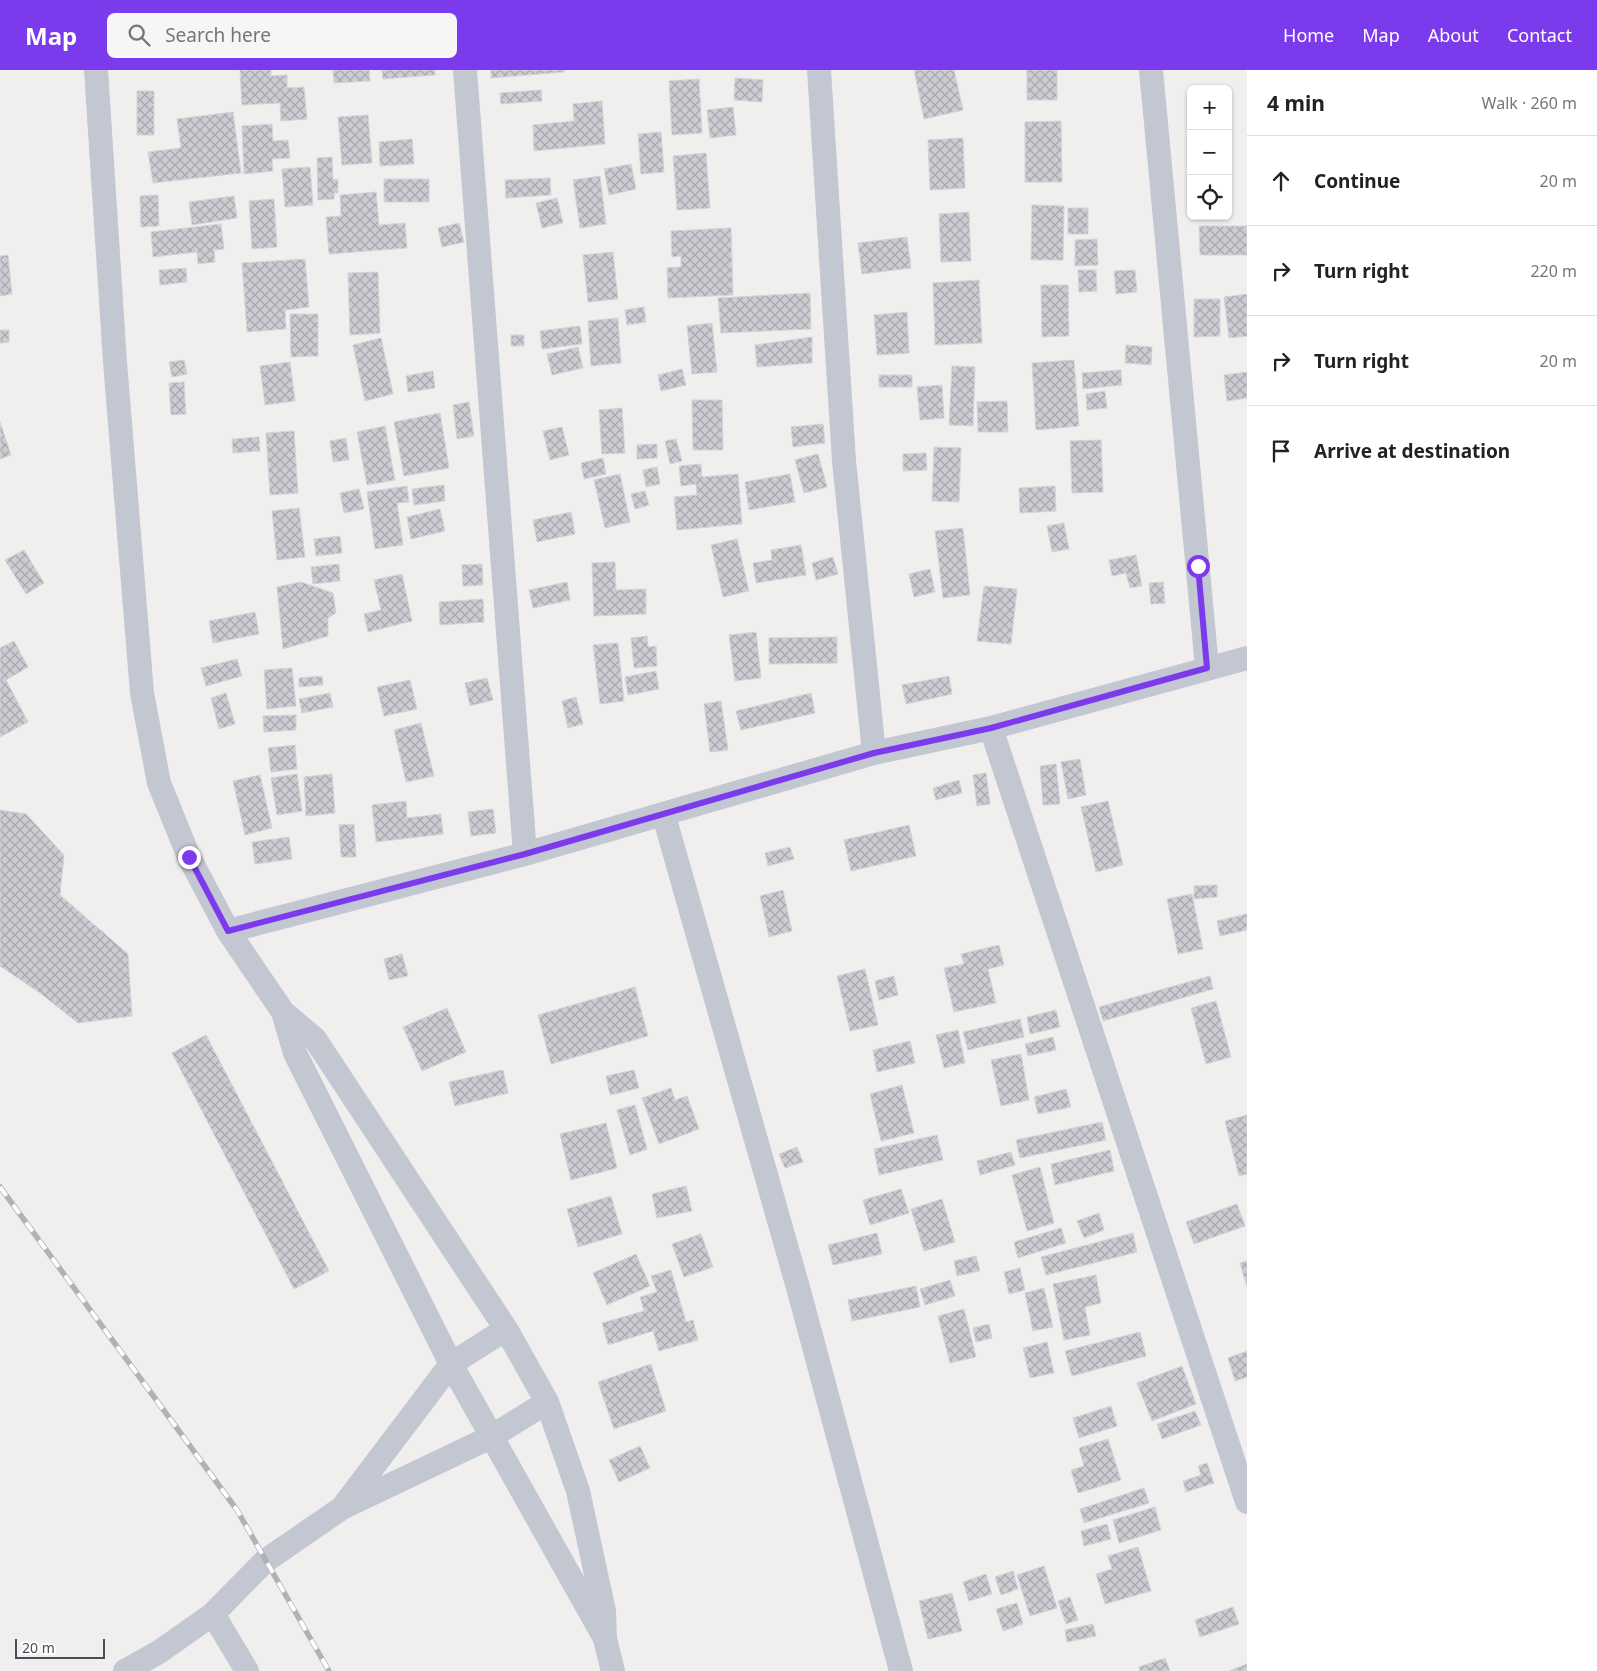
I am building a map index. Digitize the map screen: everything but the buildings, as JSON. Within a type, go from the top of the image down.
[{"type":"street","points":[[96,70],[115,362],[142,693],[159,783],[189,857],[228,931],[283,1012],[315,1039],[506,1329],[546,1402],[578,1490],[604,1611],[605,1639],[614,1671]]},
{"type":"street","points":[[464,70],[525,854]]},
{"type":"street","points":[[819,70],[844,461],[874,753]]},
{"type":"street","points":[[1152,70],[1207,668]]},
{"type":"street","points":[[228,931],[664,816],[874,753],[991,728],[1247,658]]},
{"type":"street","points":[[991,728],[1247,1502]]},
{"type":"street","points":[[664,816],[796,1281],[901,1671]]},
{"type":"street","points":[[283,1012],[295,1054],[451,1364],[605,1639]]},
{"type":"street","points":[[342,1508],[451,1364],[506,1329]]},
{"type":"street","points":[[125,1671],[159,1652],[213,1614],[265,1561],[342,1508],[491,1438],[546,1402]]},
{"type":"street","points":[[213,1614],[247,1671]]},
{"type":"railway","points":[[0,1187],[237,1510],[329,1671]]},
{"type":"route","points":[[189,857],[228,931],[664,816],[874,753],[991,728],[1207,668],[1198,566]]}]
